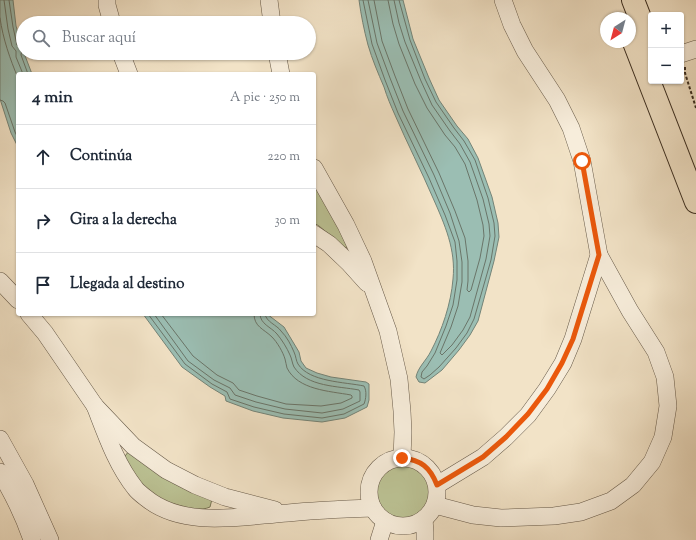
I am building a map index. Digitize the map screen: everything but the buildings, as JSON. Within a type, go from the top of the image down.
[{"type":"main road","points":[[618,0],[623,12]]},
{"type":"main road","points":[[633,0],[648,38]]},
{"type":"main road","points":[[636,44],[647,66],[696,202]]},
{"type":"main road","points":[[665,84],[696,164]]},
{"type":"street","points":[[107,0],[110,16]]},
{"type":"street","points":[[269,0],[271,16]]},
{"type":"street","points":[[435,505],[473,515],[501,518],[554,516],[581,512],[611,501],[633,485],[652,462],[663,437],[668,406],[665,377],[656,352],[630,311],[599,255],[582,161],[571,128],[557,100],[525,51],[512,25],[503,0]]},
{"type":"street","points":[[124,60],[128,72]]},
{"type":"street","points":[[278,60],[281,72]]},
{"type":"street","points":[[316,172],[346,225],[363,261],[388,331],[399,379],[403,432],[402,458]]},
{"type":"street","points":[[316,235],[329,244],[349,263],[373,291]]},
{"type":"street","points":[[437,485],[483,457],[506,437],[528,414],[547,389],[562,363],[573,339],[599,255]]},
{"type":"street","points":[[0,281],[16,298]]},
{"type":"street","points":[[31,316],[45,333],[95,406],[133,446],[166,470],[195,485],[225,497],[287,513]]},
{"type":"street","points":[[95,406],[116,459],[135,490],[152,503],[171,512],[190,517],[218,518],[373,508]]},
{"type":"street","points":[[0,439],[25,484],[50,540]]},
{"type":"street","points":[[116,459],[133,446]]},
{"type":"street","points":[[389,528],[373,508],[369,497],[370,486],[374,475],[381,466],[390,460],[402,458],[420,462],[428,468],[437,485],[438,495],[435,505],[430,513],[415,528]]},
{"type":"street","points":[[0,472],[23,516],[32,540]]},
{"type":"street","points":[[218,518],[225,497]]},
{"type":"street","points":[[378,540],[389,528],[401,526],[415,528],[425,532],[425,540]]},
{"type":"path","points":[[689,51],[684,73],[696,108]]},
{"type":"green space","points":[[316,184],[348,248],[344,247],[316,224]]},
{"type":"green space","points":[[129,451],[212,499],[210,507],[203,509],[185,508],[176,506],[151,494],[145,489],[124,461],[125,456]]},
{"type":"green space","points":[[404,465],[414,467],[423,473],[429,482],[431,492],[429,502],[423,511],[414,517],[404,519],[394,517],[385,511],[379,502],[377,492],[379,482],[385,473],[394,467]]},
{"type":"water","points":[[0,0],[13,0],[16,26],[16,60],[27,60],[31,72],[16,72],[16,143],[11,133],[0,99]]},
{"type":"water","points":[[359,0],[403,0],[413,39],[439,100],[468,139],[478,158],[492,197],[498,223],[499,237],[478,321],[459,350],[442,370],[425,383],[419,382],[416,377],[418,370],[429,355],[435,343],[448,307],[453,279],[453,258],[449,238],[442,218],[404,136],[373,61],[365,34]]},
{"type":"water","points":[[144,316],[270,316],[284,327],[299,352],[301,361],[306,368],[331,377],[366,382],[369,384],[369,400],[367,407],[345,418],[322,422],[283,418],[253,411],[226,401],[225,396],[182,367]]},
{"type":"route","points":[[402,458],[420,462],[428,468],[437,485],[483,457],[506,437],[528,414],[547,389],[562,363],[573,339],[599,255],[582,161]]}]
